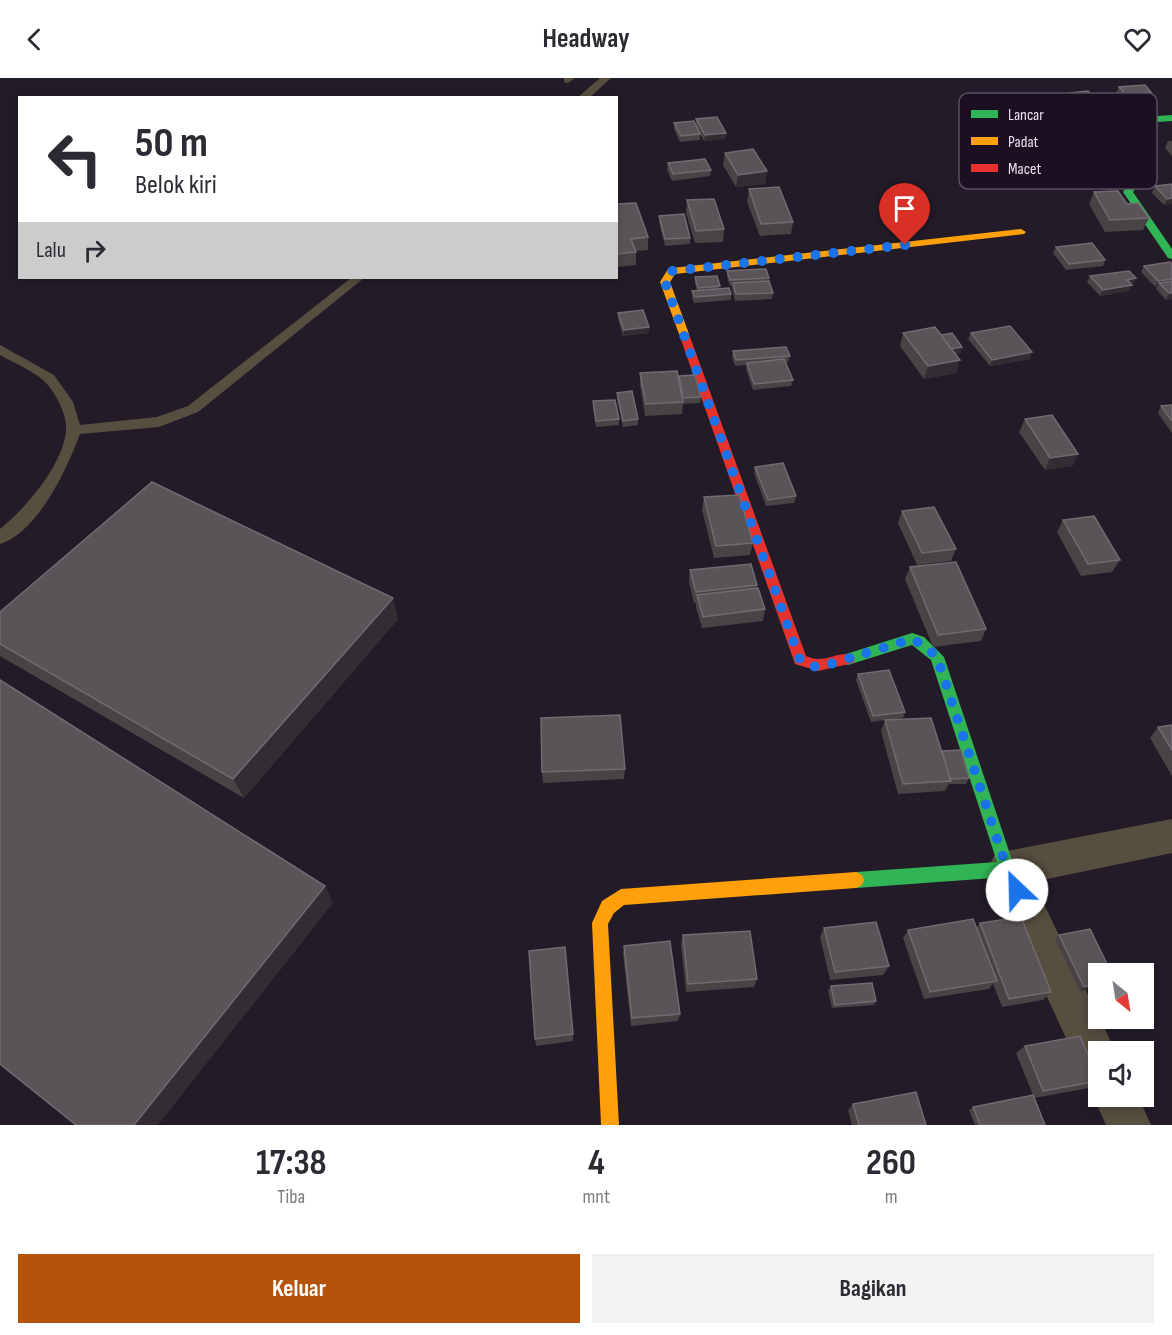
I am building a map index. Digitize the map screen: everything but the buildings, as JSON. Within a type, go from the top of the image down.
[{"type":"street","points":[[1157,119],[1172,118]]},
{"type":"street","points":[[1130,189],[1128,192],[1172,256]]},
{"type":"street","points":[[1021,232],[672,271],[666,276],[665,282],[800,660],[810,666],[821,667],[912,639],[932,651],[937,657],[1007,869],[1089,1041]]},
{"type":"street","points":[[610,1125],[600,923],[608,907],[621,897],[1007,869],[1172,836]]},
{"type":"street","points":[[1120,1107],[1129,1125]]},
{"type":"lane","points":[[584,96],[606,78]]},
{"type":"lane","points":[[74,430],[159,422],[194,409],[356,279]]},
{"type":"lane","points":[[0,349],[49,378],[66,402],[74,430],[63,460],[47,489],[25,518],[0,538]]},
{"type":"traffic: fast","points":[[1157,119],[1172,118]]},
{"type":"traffic: fast","points":[[1130,189],[1128,192],[1172,256]]},
{"type":"traffic: fast","points":[[848,659],[912,639],[919,641],[937,657],[1007,869],[856,880]]},
{"type":"traffic: slow","points":[[684,334],[665,282],[672,271],[1021,232]]},
{"type":"traffic: slow","points":[[610,1125],[600,923],[608,907],[621,897],[856,880]]},
{"type":"traffic: jam","points":[[684,334],[800,660],[818,665],[848,659]]},
{"type":"route","points":[[905,245],[672,271],[666,276],[665,282],[800,660],[810,666],[821,667],[912,639],[925,646],[937,657],[1007,869],[1017,890]]}]
